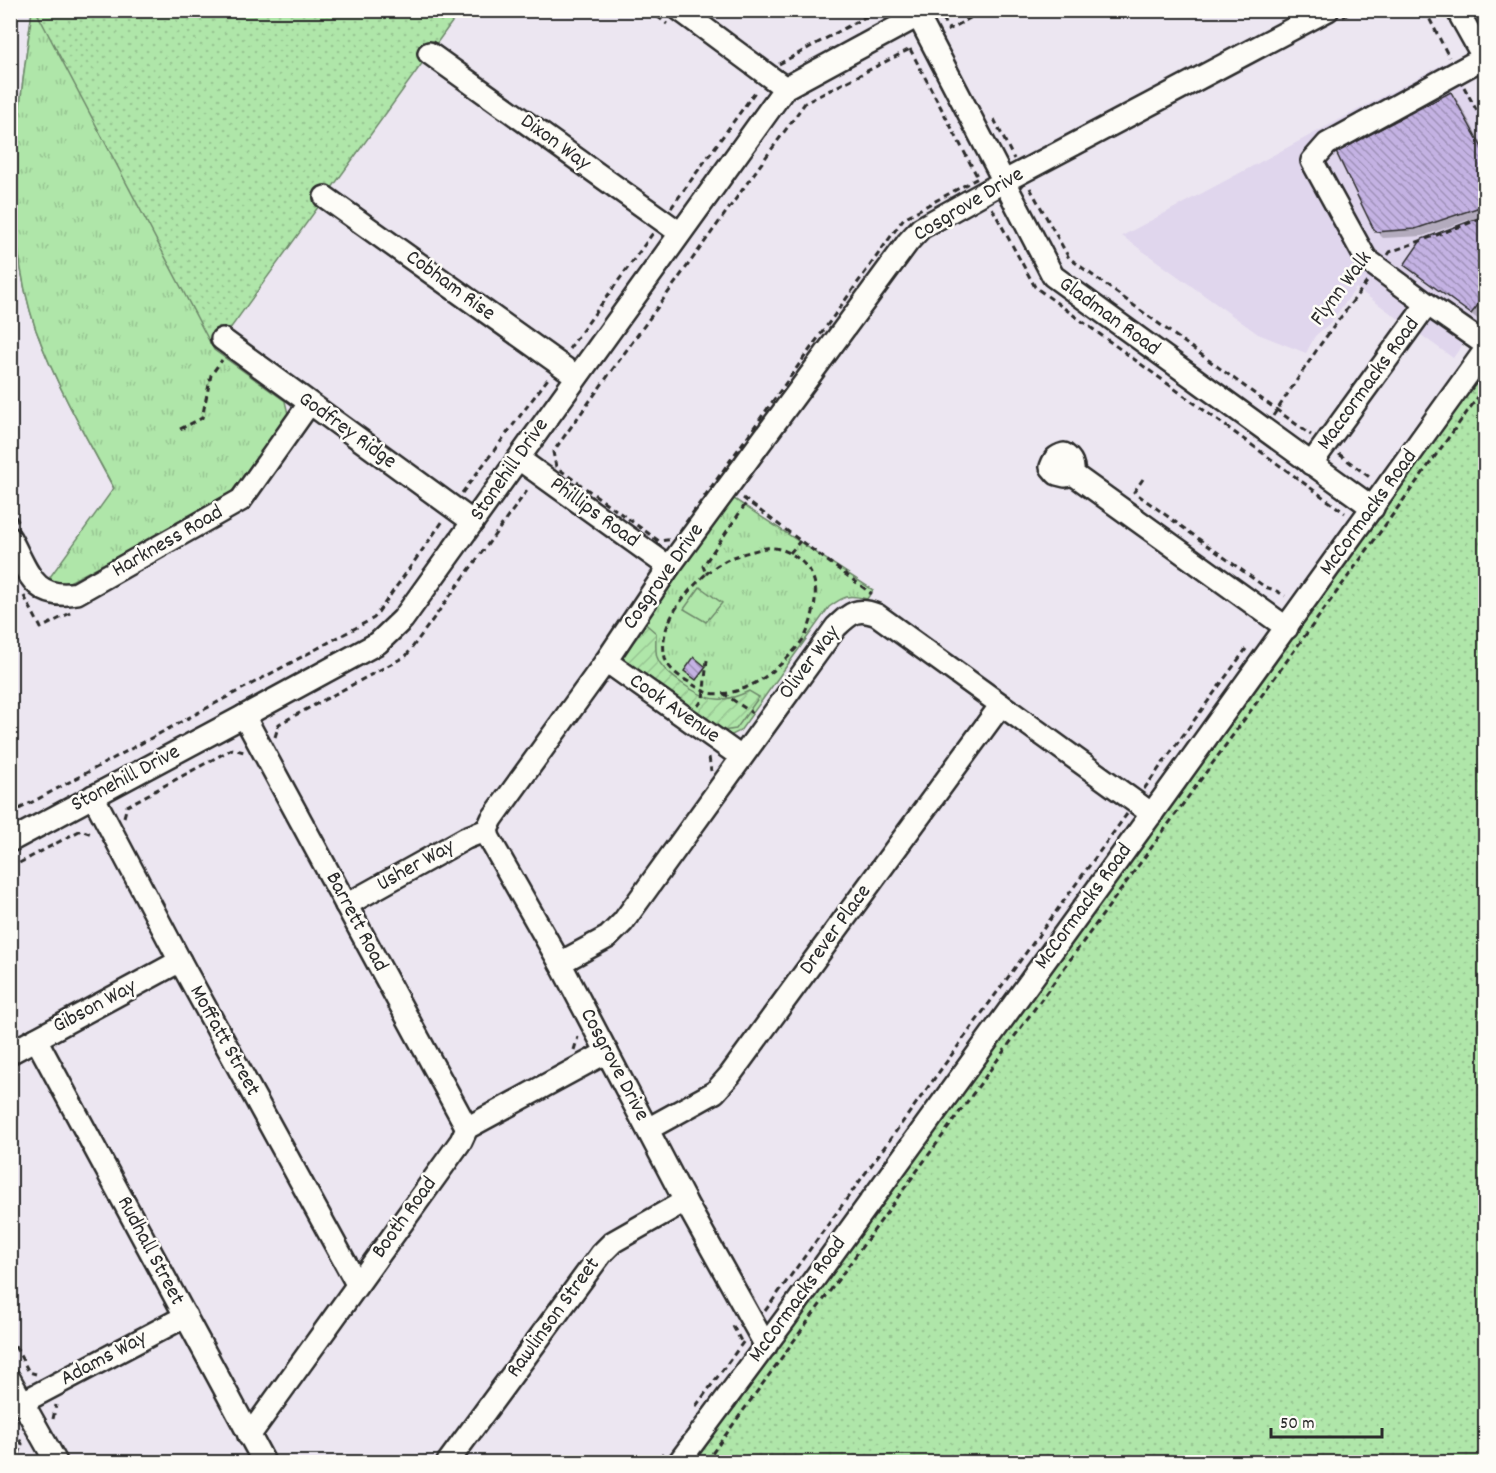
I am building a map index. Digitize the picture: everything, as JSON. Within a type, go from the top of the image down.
[{"type":"street","points":[[680,10],[785,88]]},
{"type":"street","points":[[1427,304],[1366,259],[1312,161],[1327,144],[1484,60],[1457,10]]},
{"type":"street","name":"Stonehill Drive","points":[[10,841],[378,643],[403,619],[785,88],[921,12]]},
{"type":"street","name":"Gladman Road","points":[[921,12],[1007,190],[1053,276],[1311,464],[1358,506]]},
{"type":"street","name":"Cosgrove Drive","points":[[766,1346],[685,1201],[560,963],[489,838],[487,830],[492,819],[606,661],[669,567],[908,242],[921,228],[1007,190],[1331,16]]},
{"type":"street","name":"Dixon Way","points":[[429,52],[680,233]]},
{"type":"street","name":"Cobham Rise","points":[[325,197],[576,376]]},
{"type":"street","name":"Maccormacks Road","points":[[1311,464],[1427,304],[1485,347]]},
{"type":"street","name":"Godfrey Ridge","points":[[227,343],[473,522]]},
{"type":"street","name":"McCormacks Road","points":[[671,1458],[766,1346],[1358,506],[1387,489],[1485,347]]},
{"type":"street","name":"Harkness Road","points":[[10,538],[33,580],[46,592],[60,596],[77,593],[241,500],[309,404]]},
{"type":"street","name":"Phillips Road","points":[[519,459],[669,567]]},
{"type":"street","points":[[1073,474],[1278,622]]},
{"type":"street","name":"Oliver Way","points":[[560,963],[608,937],[623,921],[836,627],[849,614],[864,610],[877,615],[1144,808]]},
{"type":"street","name":"Cook Avenue","points":[[606,661],[741,757]]},
{"type":"street","name":"Drever Place","points":[[648,1129],[715,1092],[730,1075],[1001,705]]},
{"type":"street","name":"Barrett Road","points":[[244,716],[467,1128]]},
{"type":"street","name":"Moffatt Street","points":[[93,796],[180,961],[357,1284]]},
{"type":"street","name":"Usher Way","points":[[346,904],[466,838],[487,830]]},
{"type":"street","name":"Gibson Way","points":[[10,1053],[180,961]]},
{"type":"street","name":"Rudhall Street","points":[[36,1039],[264,1462]]},
{"type":"street","points":[[467,1128],[607,1052]]},
{"type":"street","name":"Booth Road","points":[[249,1436],[461,1141],[467,1128]]},
{"type":"street","name":"Rawlinson Street","points":[[448,1462],[601,1254],[613,1242],[685,1201]]},
{"type":"street","name":"Adams Way","points":[[22,1402],[186,1316]]},
{"type":"street","points":[[10,1380],[48,1460]]},
{"type":"path","points":[[779,63],[878,10]]},
{"type":"path","points":[[947,31],[984,10]]},
{"type":"path","points":[[1331,16],[1355,10]]},
{"type":"path","points":[[1482,10],[1485,17]]},
{"type":"path","points":[[910,49],[978,178],[904,218],[674,539],[659,541],[556,467],[553,452],[805,104],[910,49]]},
{"type":"path","points":[[672,207],[757,90]]},
{"type":"path","points":[[988,110],[1015,159]]},
{"type":"path","points":[[988,211],[1007,190],[1032,188],[1069,258],[1276,411],[1387,489]]},
{"type":"path","name":"Flynn Walk","points":[[1264,430],[1320,345],[1390,252],[1485,217]]},
{"type":"path","points":[[569,350],[652,234]]},
{"type":"path","points":[[180,429],[202,418],[210,375],[227,343]]},
{"type":"path","points":[[10,814],[374,618],[452,507],[549,378]]},
{"type":"path","points":[[706,1462],[1387,489],[1485,386]]},
{"type":"path","points":[[1143,479],[1134,492],[1265,587],[1285,596]]},
{"type":"path","points":[[1358,506],[1387,489]]},
{"type":"path","points":[[745,494],[742,498],[747,502],[880,600]]},
{"type":"path","points":[[706,574],[703,566],[747,502]]},
{"type":"path","points":[[790,553],[800,541]]},
{"type":"path","points":[[772,548],[790,553],[806,566],[815,584],[814,601],[806,634],[782,664],[753,684],[723,693],[708,693],[680,677],[667,663],[664,648],[675,610],[694,585],[719,564],[735,556],[772,548]]},
{"type":"path","points":[[1278,622],[1285,596],[1291,587]]},
{"type":"path","points":[[690,1415],[769,1306],[1144,808],[1250,644]]},
{"type":"path","points":[[688,719],[703,699],[707,660]]},
{"type":"path","points":[[723,693],[766,723]]},
{"type":"path","points":[[700,750],[710,757],[711,771],[706,777]]},
{"type":"path","points":[[570,1053],[579,1037],[573,1028]]},
{"type":"path","points":[[763,1305],[769,1306]]},
{"type":"path","points":[[731,1324],[742,1343]]},
{"type":"path","points":[[10,1421],[22,1444],[18,1458],[12,1462]]},
{"type":"path","points":[[656,1462],[671,1458]]},
{"type":"shaded area","points":[[1451,60],[1485,126],[1485,313],[1453,358],[1356,288],[1330,323],[1315,336],[1306,353],[1258,334],[1122,236]]},
{"type":"green space","points":[[32,11],[460,11],[114,489],[72,411],[36,330],[25,290],[18,250],[15,171]]},
{"type":"green space","points":[[32,11],[36,11],[214,350],[285,401],[288,414],[228,497],[64,585],[52,581],[50,577],[114,488],[72,410],[36,330],[25,290],[18,250],[15,171]]},
{"type":"green space","points":[[1485,368],[1485,1462],[691,1462]]},
{"type":"green space","points":[[728,495],[873,590],[867,599],[846,597],[829,607],[740,731],[728,737],[622,666],[618,646]]},
{"type":"green space","points":[[700,587],[722,603],[706,622],[684,609]]},
{"type":"green space","points":[[641,620],[656,633],[656,654],[661,664],[692,690],[717,699],[734,697],[749,691],[759,697],[736,729],[722,731],[626,663],[621,656]]},
{"type":"building","points":[[1451,92],[1486,155],[1486,205],[1415,229],[1375,232],[1336,152]]},
{"type":"building","points":[[1486,215],[1486,295],[1471,314],[1404,265],[1422,239]]},
{"type":"building","points":[[694,657],[706,667],[696,680],[684,671]]}]
